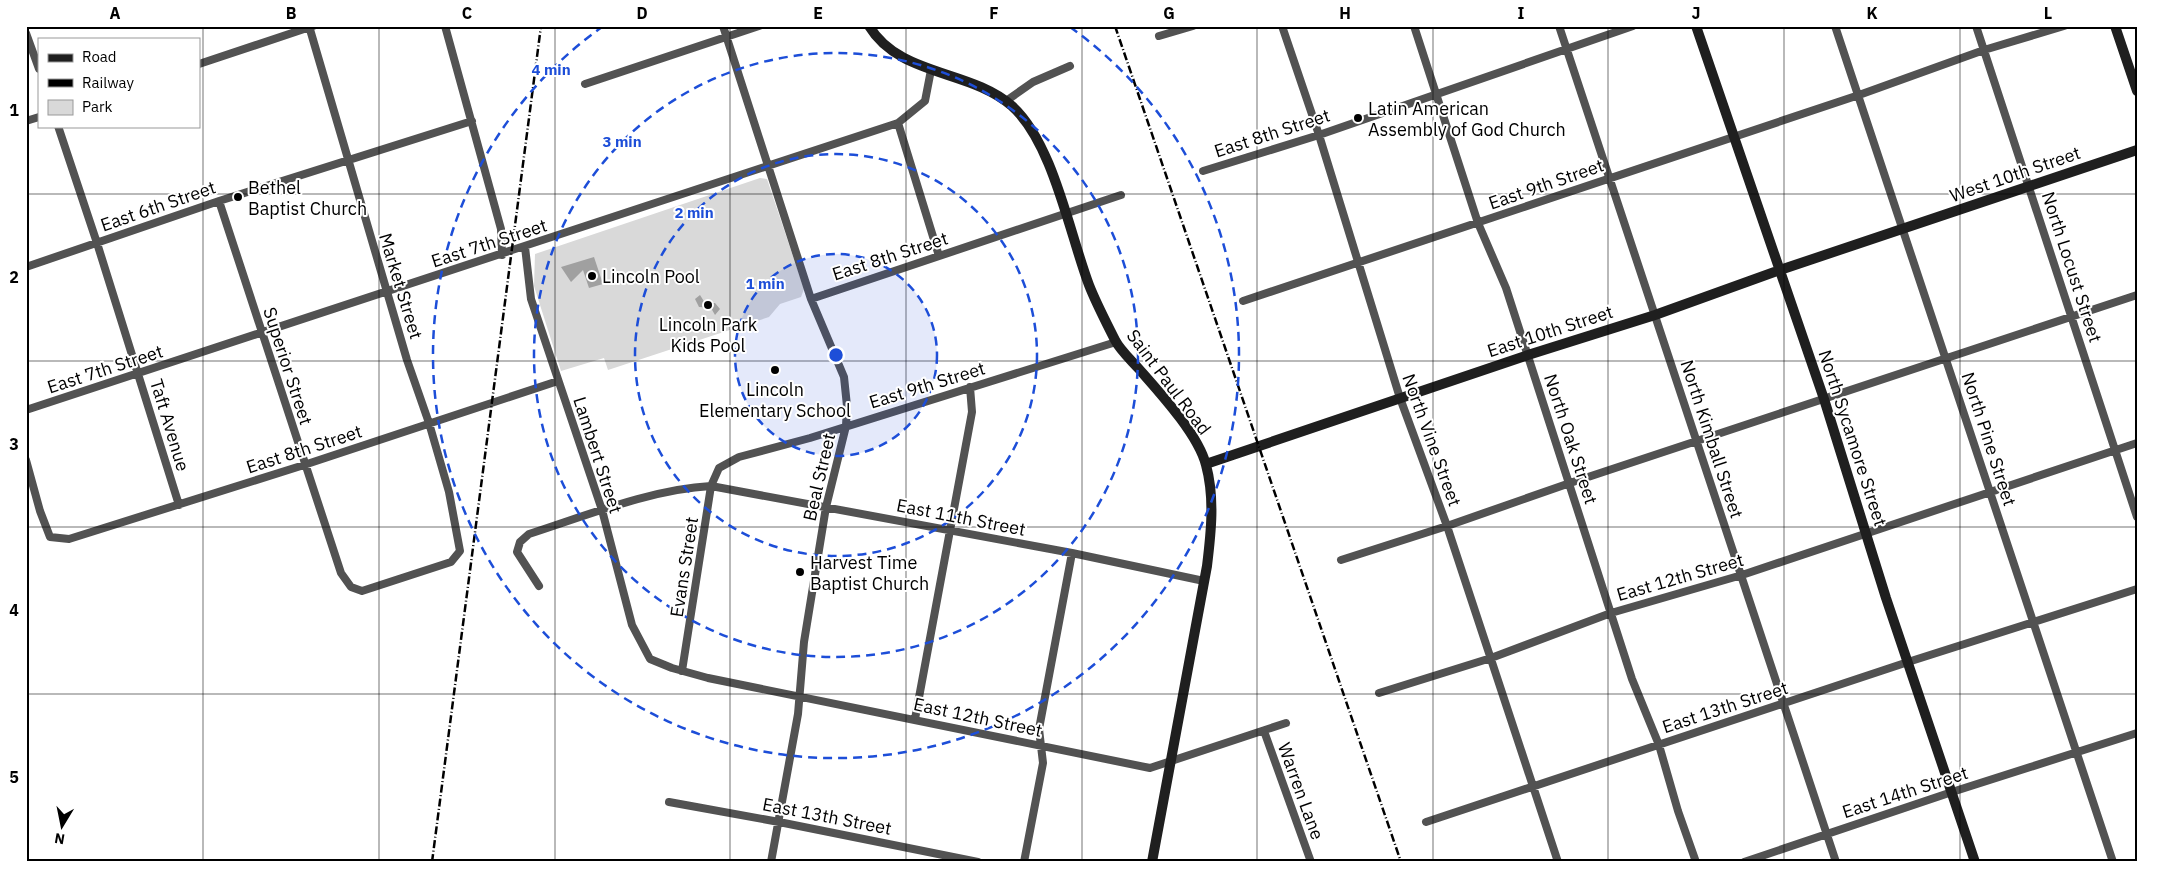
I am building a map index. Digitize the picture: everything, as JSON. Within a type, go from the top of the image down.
[{"type":"main road","name":"Saint Paul Road","points":[[869,26],[875,36],[901,57],[931,70],[954,76],[990,90],[1006,101],[1031,127],[1042,148],[1089,285],[1116,342],[1154,386],[1186,428],[1196,442],[1206,464],[1212,523],[1204,581],[1152,862]]},
{"type":"main road","name":"North Sycamore Street","points":[[1696,26],[1824,399],[1908,662],[1975,862]]},
{"type":"main road","points":[[2114,26],[2137,91]]},
{"type":"main road","name":"West 10th Street","points":[[1904,229],[2137,150]]},
{"type":"main road","name":"East 10th Street","points":[[1206,464],[1528,355],[1655,315],[1780,270],[1904,229]]},
{"type":"street","points":[[445,26],[500,229],[502,255]]},
{"type":"street","name":"Beal Street","points":[[723,26],[811,299],[844,377],[847,406],[846,426],[826,507],[804,642],[798,714],[771,862]]},
{"type":"street","points":[[585,84],[759,26]]},
{"type":"street","points":[[1159,36],[1193,26]]},
{"type":"street","name":"North Vine Street","points":[[1282,26],[1319,135],[1400,398],[1447,526],[1558,862]]},
{"type":"street","name":"North Oak Street","points":[[1414,26],[1478,222],[1506,288],[1632,679],[1659,744],[1678,810],[1696,862]]},
{"type":"street","name":"North Kimball Street","points":[[1559,26],[1836,862]]},
{"type":"street","name":"East 8th Street","points":[[1203,171],[1319,135],[1633,26]]},
{"type":"street","name":"North Pine Street","points":[[1835,26],[1947,358],[2113,862]]},
{"type":"street","name":"North Locust Street","points":[[1976,26],[2137,517]]},
{"type":"street","name":"East 9th Street","points":[[1243,301],[1859,95],[1984,50],[2064,26]]},
{"type":"street","points":[[200,64],[311,27]]},
{"type":"street","name":"Market Street","points":[[311,27],[386,292],[429,423],[449,492],[460,551],[451,562],[362,591],[357,589]]},
{"type":"street","points":[[26,33],[38,67]]},
{"type":"street","points":[[1006,101],[1033,82],[1070,66]]},
{"type":"street","name":"East 7th Street","points":[[26,410],[262,334],[898,123],[925,100],[931,70]]},
{"type":"street","points":[[26,121],[38,117]]},
{"type":"street","name":"East 6th Street","points":[[26,266],[219,201],[472,121]]},
{"type":"street","points":[[898,123],[939,256]]},
{"type":"street","name":"Taft Avenue","points":[[59,128],[180,505]]},
{"type":"street","name":"East 8th Street","points":[[811,299],[1121,195]]},
{"type":"street","name":"Superior Street","points":[[219,201],[304,465],[341,573],[350,587],[357,589]]},
{"type":"street","name":"Lambert Street","points":[[525,247],[531,299],[602,510],[632,625],[650,659],[660,663]]},
{"type":"street","points":[[1341,560],[1447,526],[1570,482],[1697,442],[2137,295]]},
{"type":"street","name":"East 9th Street","points":[[719,468],[739,457],[846,426],[1116,342]]},
{"type":"street","name":"East 8th Street","points":[[26,460],[40,511],[50,537],[69,539],[304,465],[558,381]]},
{"type":"street","points":[[914,719],[972,412],[970,387]]},
{"type":"street","name":"East 12th Street","points":[[1380,693],[1491,658],[1611,613],[1742,575],[2137,443]]},
{"type":"street","name":"Evans Street","points":[[682,671],[711,486],[719,468]]},
{"type":"street","points":[[540,586],[517,552],[520,542],[528,534],[602,510],[671,491],[711,486]]},
{"type":"street","name":"East 11th Street","points":[[711,486],[1072,553],[1204,581]]},
{"type":"street","points":[[1024,862],[1043,763],[1039,729],[1072,553]]},
{"type":"street","name":"East 13th Street","points":[[1426,822],[1908,662],[2137,589]]},
{"type":"street","name":"East 12th Street","points":[[660,663],[682,671],[1150,768],[1170,763],[1286,723]]},
{"type":"street","name":"Warren Lane","points":[[1264,731],[1311,862]]},
{"type":"street","name":"East 14th Street","points":[[1744,862],[1952,792],[2137,733]]},
{"type":"street","name":"East 13th Street","points":[[669,802],[978,862]]},
{"type":"green space","points":[[760,178],[767,179],[804,289],[801,297],[780,304],[769,317],[608,370],[604,358],[561,371],[534,286],[535,254]]},
{"type":"shaded area","name":"Lincoln Pool","points":[[594,257],[603,284],[589,288],[583,270],[571,282],[561,267]]},
{"type":"shaded area","name":"Lincoln Park Kids Pool","points":[[700,295],[705,303],[715,303],[720,309],[715,315],[711,308],[699,307],[695,299]]},
{"type":"railway","points":[[432,862],[541,26]]},
{"type":"railway","points":[[1115,26],[1401,862]]},
{"type":"place","name":"Latin American Assembly of God Church","points":[[1358,118]]},
{"type":"place","name":"Bethel Baptist Church","points":[[238,197]]},
{"type":"place","name":"Lincoln Pool","points":[[592,276]]},
{"type":"place","name":"Lincoln Park Kids Pool","points":[[708,305]]},
{"type":"place","name":"Lincoln Elementary School","points":[[775,370]]},
{"type":"place","name":"Harvest Time Baptist Church","points":[[800,572]]}]
